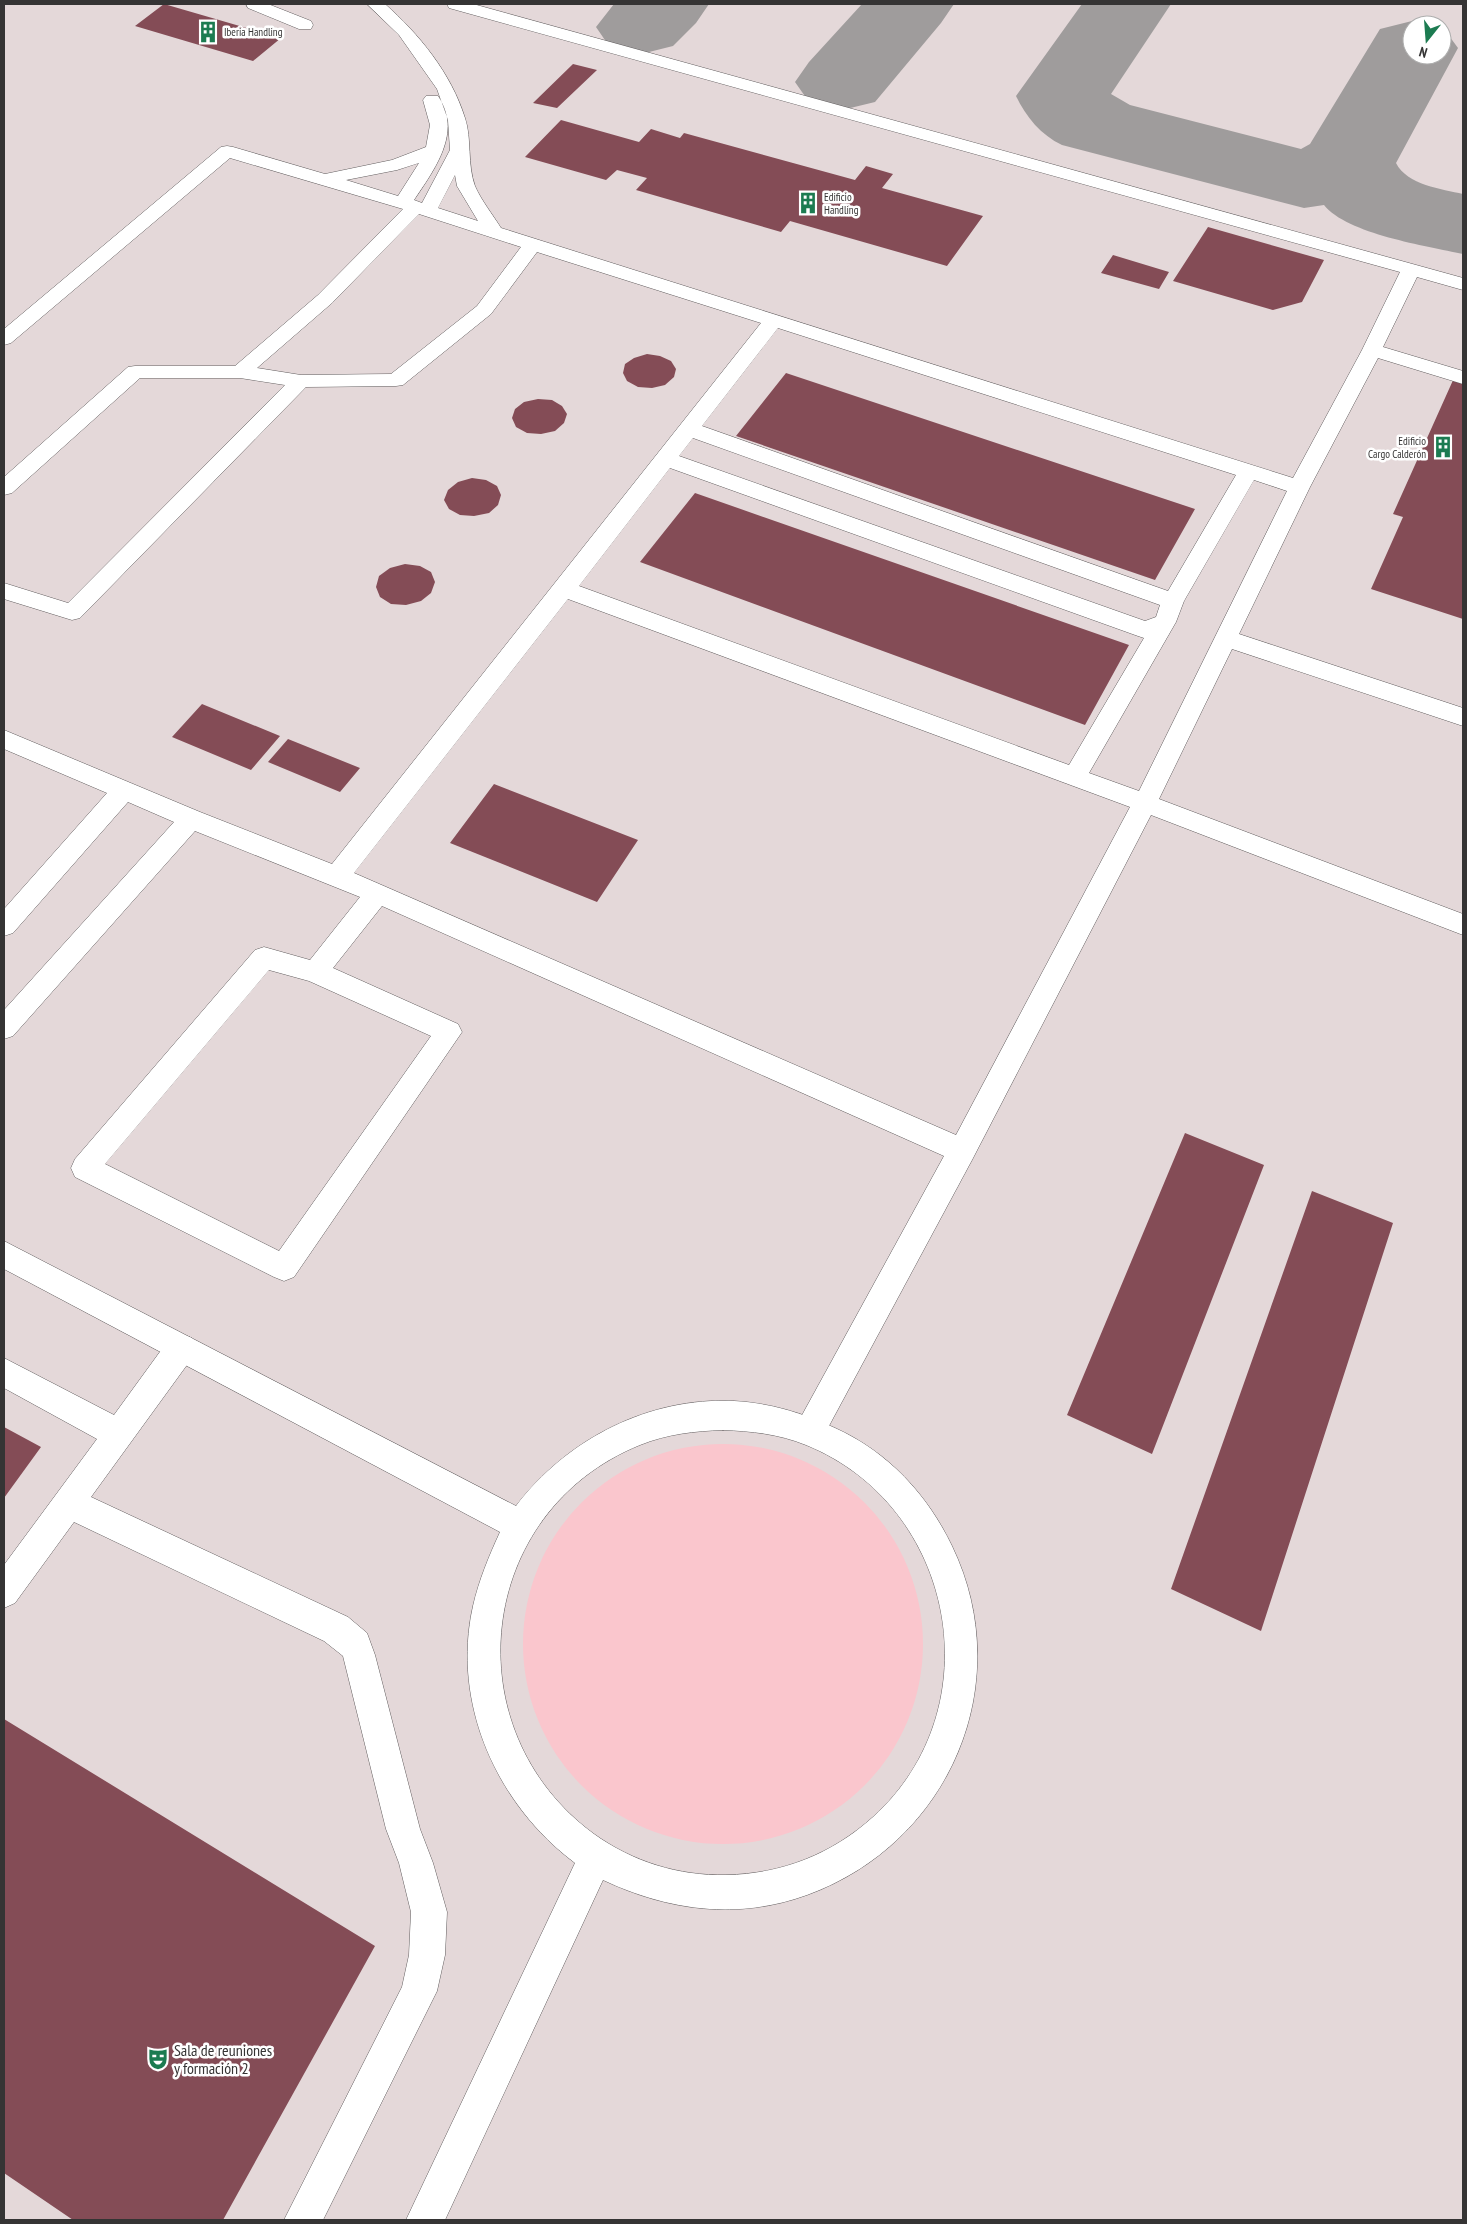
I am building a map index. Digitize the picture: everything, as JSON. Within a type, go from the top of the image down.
[{"type":"street","points":[[254,4],[305,25]]},
{"type":"street","points":[[455,4],[1463,284]]},
{"type":"street","points":[[366,6],[405,30],[446,88],[457,120],[459,150],[466,186],[495,232]]},
{"type":"street","points":[[366,6],[388,35],[418,68],[436,113],[439,134],[415,207]]},
{"type":"street","points":[[4,339],[227,150],[495,232],[1298,487]]},
{"type":"street","points":[[240,372],[325,299],[415,207],[459,150]]},
{"type":"street","points":[[323,179],[397,165],[433,151]]},
{"type":"street","points":[[4,488],[135,372],[240,372],[301,381],[396,380],[484,310],[533,244]]},
{"type":"street","points":[[812,1428],[962,1151],[1145,803],[1298,487],[1372,350],[1411,269]]},
{"type":"street","points":[[337,876],[564,589],[773,320]]},
{"type":"street","points":[[1372,350],[1463,378]]},
{"type":"street","points":[[4,591],[72,612],[301,381]]},
{"type":"street","points":[[689,428],[1169,612]]},
{"type":"street","points":[[665,459],[1146,630],[1169,612]]},
{"type":"street","points":[[1074,777],[1250,472]]},
{"type":"street","points":[[564,589],[1145,803],[1463,925]]},
{"type":"street","points":[[1224,638],[1463,717]]},
{"type":"street","points":[[4,739],[191,819],[378,893],[962,1151]]},
{"type":"street","points":[[4,926],[124,791]]},
{"type":"street","points":[[4,1028],[191,819]]},
{"type":"street","points":[[315,972],[378,893]]},
{"type":"street","points":[[264,958],[315,972],[449,1032],[284,1268],[85,1168],[264,958]]},
{"type":"street","points":[[4,1254],[522,1526]]},
{"type":"street","points":[[4,1592],[181,1348]]},
{"type":"street","points":[[4,1372],[118,1434]]},
{"type":"street","points":[[749,1412],[812,1428],[875,1466],[924,1523],[953,1594],[960,1672],[942,1752],[898,1821],[832,1871],[754,1897],[671,1893],[595,1859],[538,1807],[501,1740],[486,1666],[494,1592],[522,1526],[565,1473],[621,1434],[683,1414],[749,1412]]},
{"type":"street","points":[[69,1503],[336,1629],[355,1645],[359,1655],[403,1829],[416,1863],[429,1912],[428,1954],[418,1991],[303,2220]]},
{"type":"street","points":[[425,2220],[595,1859]]},
{"type":"shaded area","points":[[4,4],[1463,4],[1463,2220],[4,2220]]},
{"type":"shaded area","points":[[723,1444],[762,1448],[800,1459],[850,1489],[878,1517],[908,1567],[919,1605],[923,1644],[919,1683],[908,1721],[878,1771],[850,1799],[800,1829],[762,1840],[723,1844],[684,1840],[646,1829],[596,1799],[568,1771],[538,1721],[527,1683],[523,1644],[527,1605],[538,1567],[568,1517],[596,1489],[646,1459],[684,1448]]},
{"type":"building","name":"Iberia Handling","points":[[164,4],[281,38],[253,61],[135,26]]},
{"type":"building","points":[[573,64],[597,70],[557,108],[533,103]]},
{"type":"building","name":"Edificio Handling","points":[[561,120],[639,142],[651,129],[680,138],[684,133],[855,180],[866,166],[893,174],[882,188],[983,216],[947,266],[790,221],[781,232],[636,190],[647,178],[617,170],[606,180],[525,157]]},
{"type":"building","points":[[1208,227],[1324,260],[1302,302],[1273,310],[1173,281]]},
{"type":"building","points":[[1113,255],[1169,272],[1159,289],[1101,273]]},
{"type":"building","points":[[647,354],[660,356],[671,361],[676,369],[674,377],[665,385],[652,388],[638,387],[627,381],[623,373],[625,364],[634,358]]},
{"type":"building","points":[[786,373],[1195,509],[1155,580],[736,436]]},
{"type":"building","name":"Edificio Cargo Calderón","points":[[1454,378],[1463,380],[1463,619],[1371,589],[1403,517],[1393,514]]},
{"type":"building","points":[[538,399],[552,400],[562,406],[567,414],[564,423],[555,431],[541,434],[527,433],[516,427],[512,418],[515,409],[524,402]]},
{"type":"building","points":[[472,478],[486,480],[497,486],[501,495],[498,505],[489,513],[474,516],[460,515],[449,509],[444,500],[448,490],[458,482]]},
{"type":"building","points":[[695,493],[1129,645],[1085,725],[640,562]]},
{"type":"building","points":[[405,564],[420,566],[431,572],[435,582],[431,593],[421,601],[406,605],[391,604],[380,597],[376,587],[379,576],[390,568]]},
{"type":"building","points":[[202,704],[280,736],[251,770],[172,737]]},
{"type":"building","points":[[288,739],[360,768],[340,792],[268,762]]},
{"type":"building","points":[[494,784],[638,840],[597,902],[450,843]]},
{"type":"building","points":[[1185,1133],[1264,1165],[1152,1454],[1067,1415]]},
{"type":"building","points":[[1312,1191],[1393,1223],[1261,1631],[1171,1589]]},
{"type":"building","points":[[4,1427],[41,1447],[4,1498]]},
{"type":"building","name":"Sala de reuniones y formación 2","points":[[4,1719],[375,1946],[223,2220],[73,2220],[4,2173]]},
{"type":"taxiway","points":[[641,27],[665,4]]},
{"type":"taxiway","points":[[842,82],[910,4]]},
{"type":"taxiway","points":[[1127,4],[1063,96],[1072,110],[1081,117],[1096,125],[1304,179],[1326,175],[1347,163]]},
{"type":"taxiway","points":[[1347,163],[1402,65]]},
{"type":"taxiway","points":[[1347,163],[1358,182],[1373,197],[1405,210],[1463,224]]},
{"type":"place","name":"Iberia Handling","points":[[208,32]]},
{"type":"place","name":"Edificio Handling","points":[[808,203]]},
{"type":"place","name":"Edificio Cargo Calderón","points":[[1443,447]]},
{"type":"place","name":"Sala de reuniones y formación 2","points":[[158,2059]]}]
